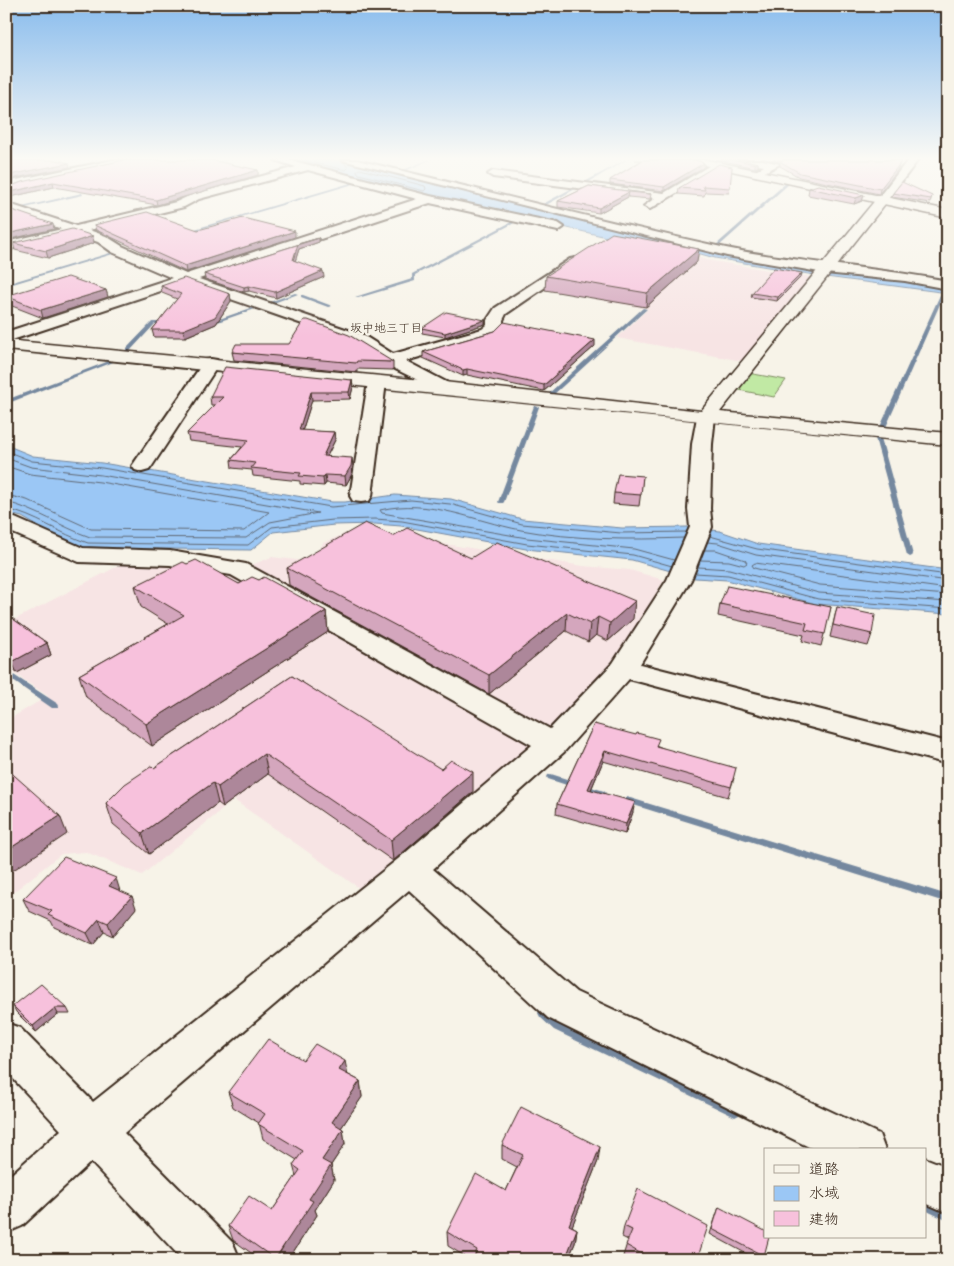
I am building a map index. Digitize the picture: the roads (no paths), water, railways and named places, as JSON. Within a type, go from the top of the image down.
[{"type":"street","points":[[44,219],[102,239],[117,249],[184,278],[357,338],[391,360],[444,388]]},
{"type":"street","points":[[6,246],[117,219]]},
{"type":"street","points":[[6,337],[366,219]]},
{"type":"street","points":[[522,219],[569,229]]},
{"type":"street","points":[[595,219],[727,252],[823,272]]},
{"type":"street","points":[[624,226],[633,219]]},
{"type":"street","points":[[6,1210],[92,1131],[410,869],[553,744],[623,669],[679,580],[701,527],[699,510],[702,444],[706,417],[866,219]]},
{"type":"street","points":[[635,243],[722,261],[823,272],[905,277],[948,285]]},
{"type":"street","points":[[391,360],[488,332],[495,327],[495,320],[500,311],[586,254]]},
{"type":"street","points":[[6,345],[211,364],[706,417],[948,438]]},
{"type":"street","points":[[142,466],[211,364]]},
{"type":"street","points":[[361,496],[377,382]]},
{"type":"street","points":[[6,522],[79,555],[170,558],[238,569],[553,744]]},
{"type":"street","points":[[623,669],[948,753]]},
{"type":"street","points":[[410,869],[562,1005],[859,1148]]},
{"type":"street","points":[[6,1042],[216,1260]]},
{"type":"street","points":[[926,1180],[948,1190]]},
{"type":"water","points":[[529,219],[583,219],[640,233],[872,276],[948,287],[948,293],[826,277],[715,258],[679,248],[611,238]]},
{"type":"water","points":[[6,445],[33,456],[102,463],[332,502],[395,495],[451,499],[522,519],[622,528],[688,527],[720,531],[758,544],[948,570],[948,614],[816,604],[727,580],[695,578],[632,560],[526,549],[401,526],[375,524],[334,525],[273,532],[251,550],[87,548],[62,540],[22,517],[6,513]]},
{"type":"waterway","points":[[193,233],[190,231],[231,219]]},
{"type":"waterway","points":[[717,246],[747,219]]},
{"type":"waterway","points":[[357,297],[414,280],[413,275],[518,220]]},
{"type":"waterway","points":[[6,285],[111,254]]},
{"type":"waterway","points":[[266,304],[296,294]]},
{"type":"waterway","points":[[883,427],[942,295]]},
{"type":"waterway","points":[[302,296],[330,306]]},
{"type":"waterway","points":[[207,324],[253,309]]},
{"type":"waterway","points":[[550,395],[645,309]]},
{"type":"waterway","points":[[128,350],[154,323],[166,323]]},
{"type":"waterway","points":[[6,402],[114,361]]},
{"type":"waterway","points":[[501,502],[536,407]]},
{"type":"waterway","points":[[878,438],[910,555]]},
{"type":"waterway","points":[[6,672],[55,706]]},
{"type":"waterway","points":[[551,777],[601,793]]},
{"type":"waterway","points":[[627,800],[948,899]]},
{"type":"waterway","points":[[544,1013],[558,1026],[735,1111]]},
{"type":"waterway","points":[[926,1203],[948,1214]]},
{"type":"district","name":"坂中地三丁目","points":[[386,328]]}]
